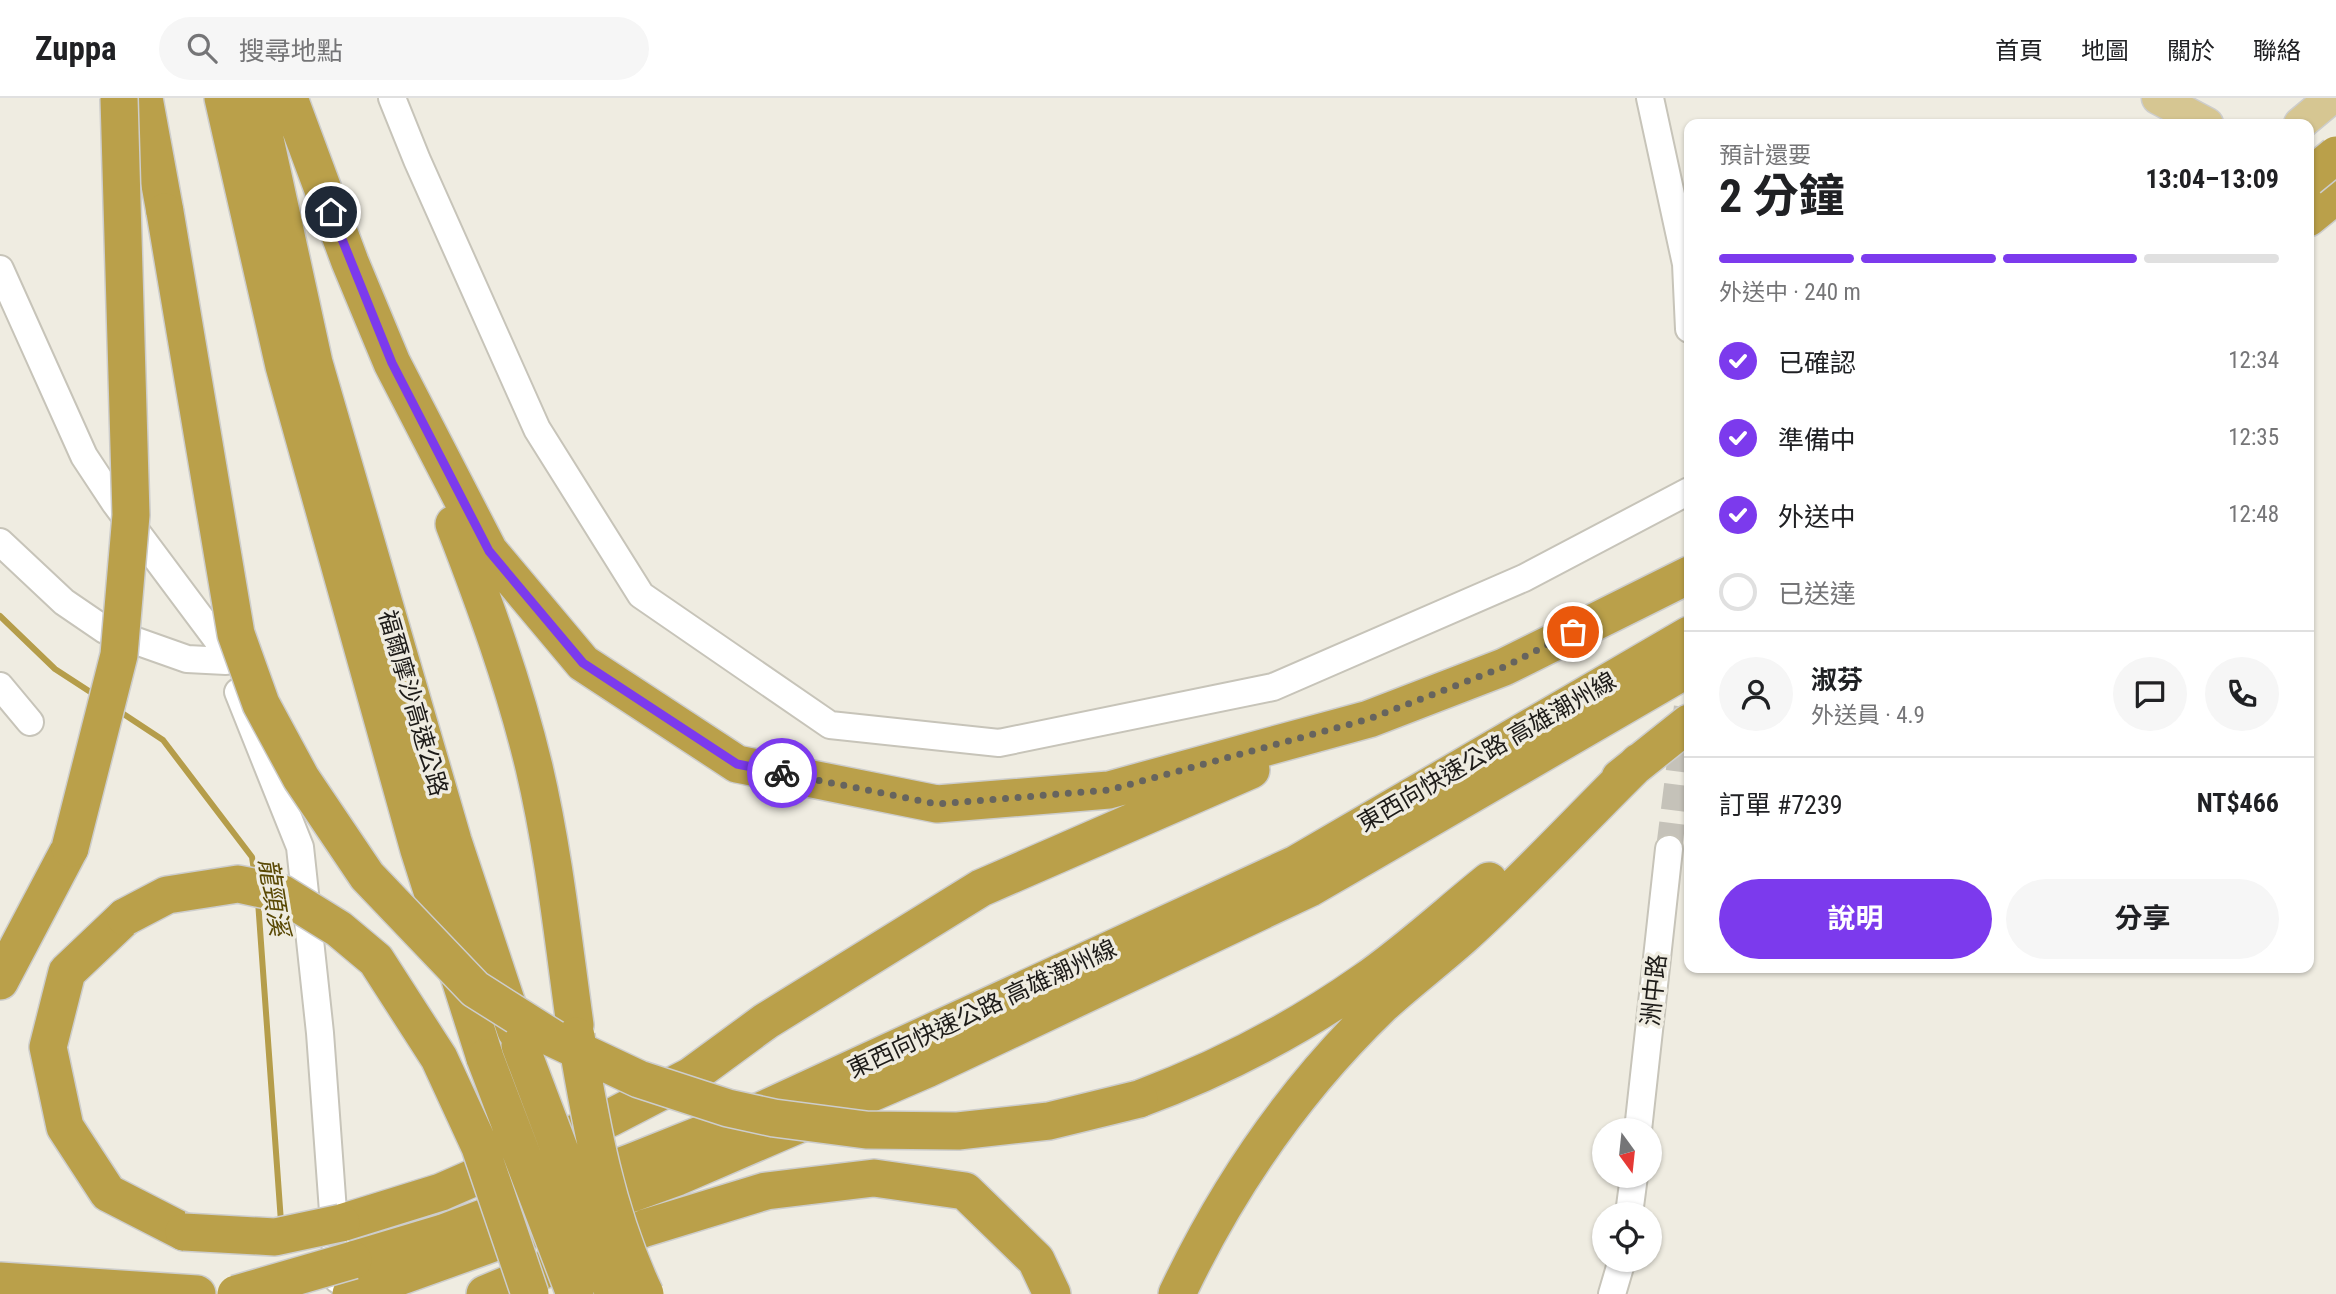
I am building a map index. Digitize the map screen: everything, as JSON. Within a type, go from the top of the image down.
[{"type":"highway","points":[[0,981],[70,848],[119,655],[131,515],[119,98]]},
{"type":"highway","points":[[144,98],[236,634],[261,704],[301,778],[366,876],[475,989],[554,1039],[617,1070],[683,1095],[774,1118],[866,1130],[958,1131],[1049,1121],[1139,1099],[1229,1062],[1330,1005],[1403,952],[1684,727]]},
{"type":"highway","points":[[258,106],[350,262],[463,548],[510,680],[534,768],[551,857],[592,1132],[612,1212],[645,1294]]},
{"type":"highway","name":"福爾摩沙高速公路","points":[[258,106],[314,363],[453,841],[520,1045],[614,1294]]},
{"type":"highway","name":"福爾摩沙高速公路","points":[[258,106],[284,366],[419,850],[485,1058],[575,1294]]},
{"type":"highway","points":[[2314,173],[2336,155]]},
{"type":"highway","points":[[2314,213],[2336,193]]},
{"type":"highway","points":[[392,363],[489,551],[583,663],[737,764],[937,804],[1109,790],[1369,719]]},
{"type":"highway","points":[[530,1294],[484,1158],[439,1058],[376,960],[339,929],[281,893],[239,884],[167,895],[125,917],[67,972],[48,1046],[65,1127],[108,1193],[184,1232],[275,1237],[341,1223],[441,1192],[610,1118],[691,1076],[766,1021],[981,888],[1369,719],[1504,667],[1684,577]]},
{"type":"highway","name":"東西向快速公路 高雄潮州線","points":[[352,1283],[443,1233],[632,1163],[765,1109],[1296,864],[1684,638]]},
{"type":"highway","name":"東西向快速公路 高雄潮州線","points":[[236,1294],[352,1283],[677,1177],[939,1064],[1310,888],[1684,671]]},
{"type":"highway","points":[[1177,1294],[1213,1222],[1248,1166],[1310,1082],[1382,1006],[1462,937],[1639,762]]},
{"type":"highway","points":[[485,1294],[645,1228],[766,1191],[874,1178],[965,1191],[1036,1260],[1052,1294]]},
{"type":"highway","points":[[0,1281],[197,1294]]},
{"type":"main road","points":[[2158,98],[2198,119]]},
{"type":"main road","points":[[2307,119],[2331,98]]},
{"type":"main road","points":[[2314,181],[2336,193]]},
{"type":"street","points":[[392,98],[537,429],[641,595],[830,725],[999,743],[1273,687],[1524,578],[1684,494]]},
{"type":"street","points":[[1650,98],[1684,255]]},
{"type":"street","points":[[0,269],[84,456],[115,503],[218,641],[300,847],[320,1033],[340,1294]]},
{"type":"street","points":[[0,542],[64,601],[105,630],[187,659],[226,661]]},
{"type":"street","points":[[0,686],[30,722]]},
{"type":"street","name":"洲中路","points":[[1640,1118],[1669,849]]},
{"type":"street","points":[[1612,1294],[1618,1272]]},
{"type":"waterway","name":"龍頸溪","points":[[0,616],[55,669],[95,695]]},
{"type":"waterway","name":"龍頸溪","points":[[119,711],[163,740],[252,857],[255,877]]},
{"type":"waterway","name":"龍頸溪","points":[[258,901],[281,1222]]},
{"type":"tunnel","points":[[1669,849],[1684,730]]},
{"type":"way so far","points":[[782,773],[937,804],[1109,790],[1369,719],[1504,667],[1573,632]]},
{"type":"route","points":[[331,212],[392,363],[489,551],[583,663],[737,764],[782,773]]}]
